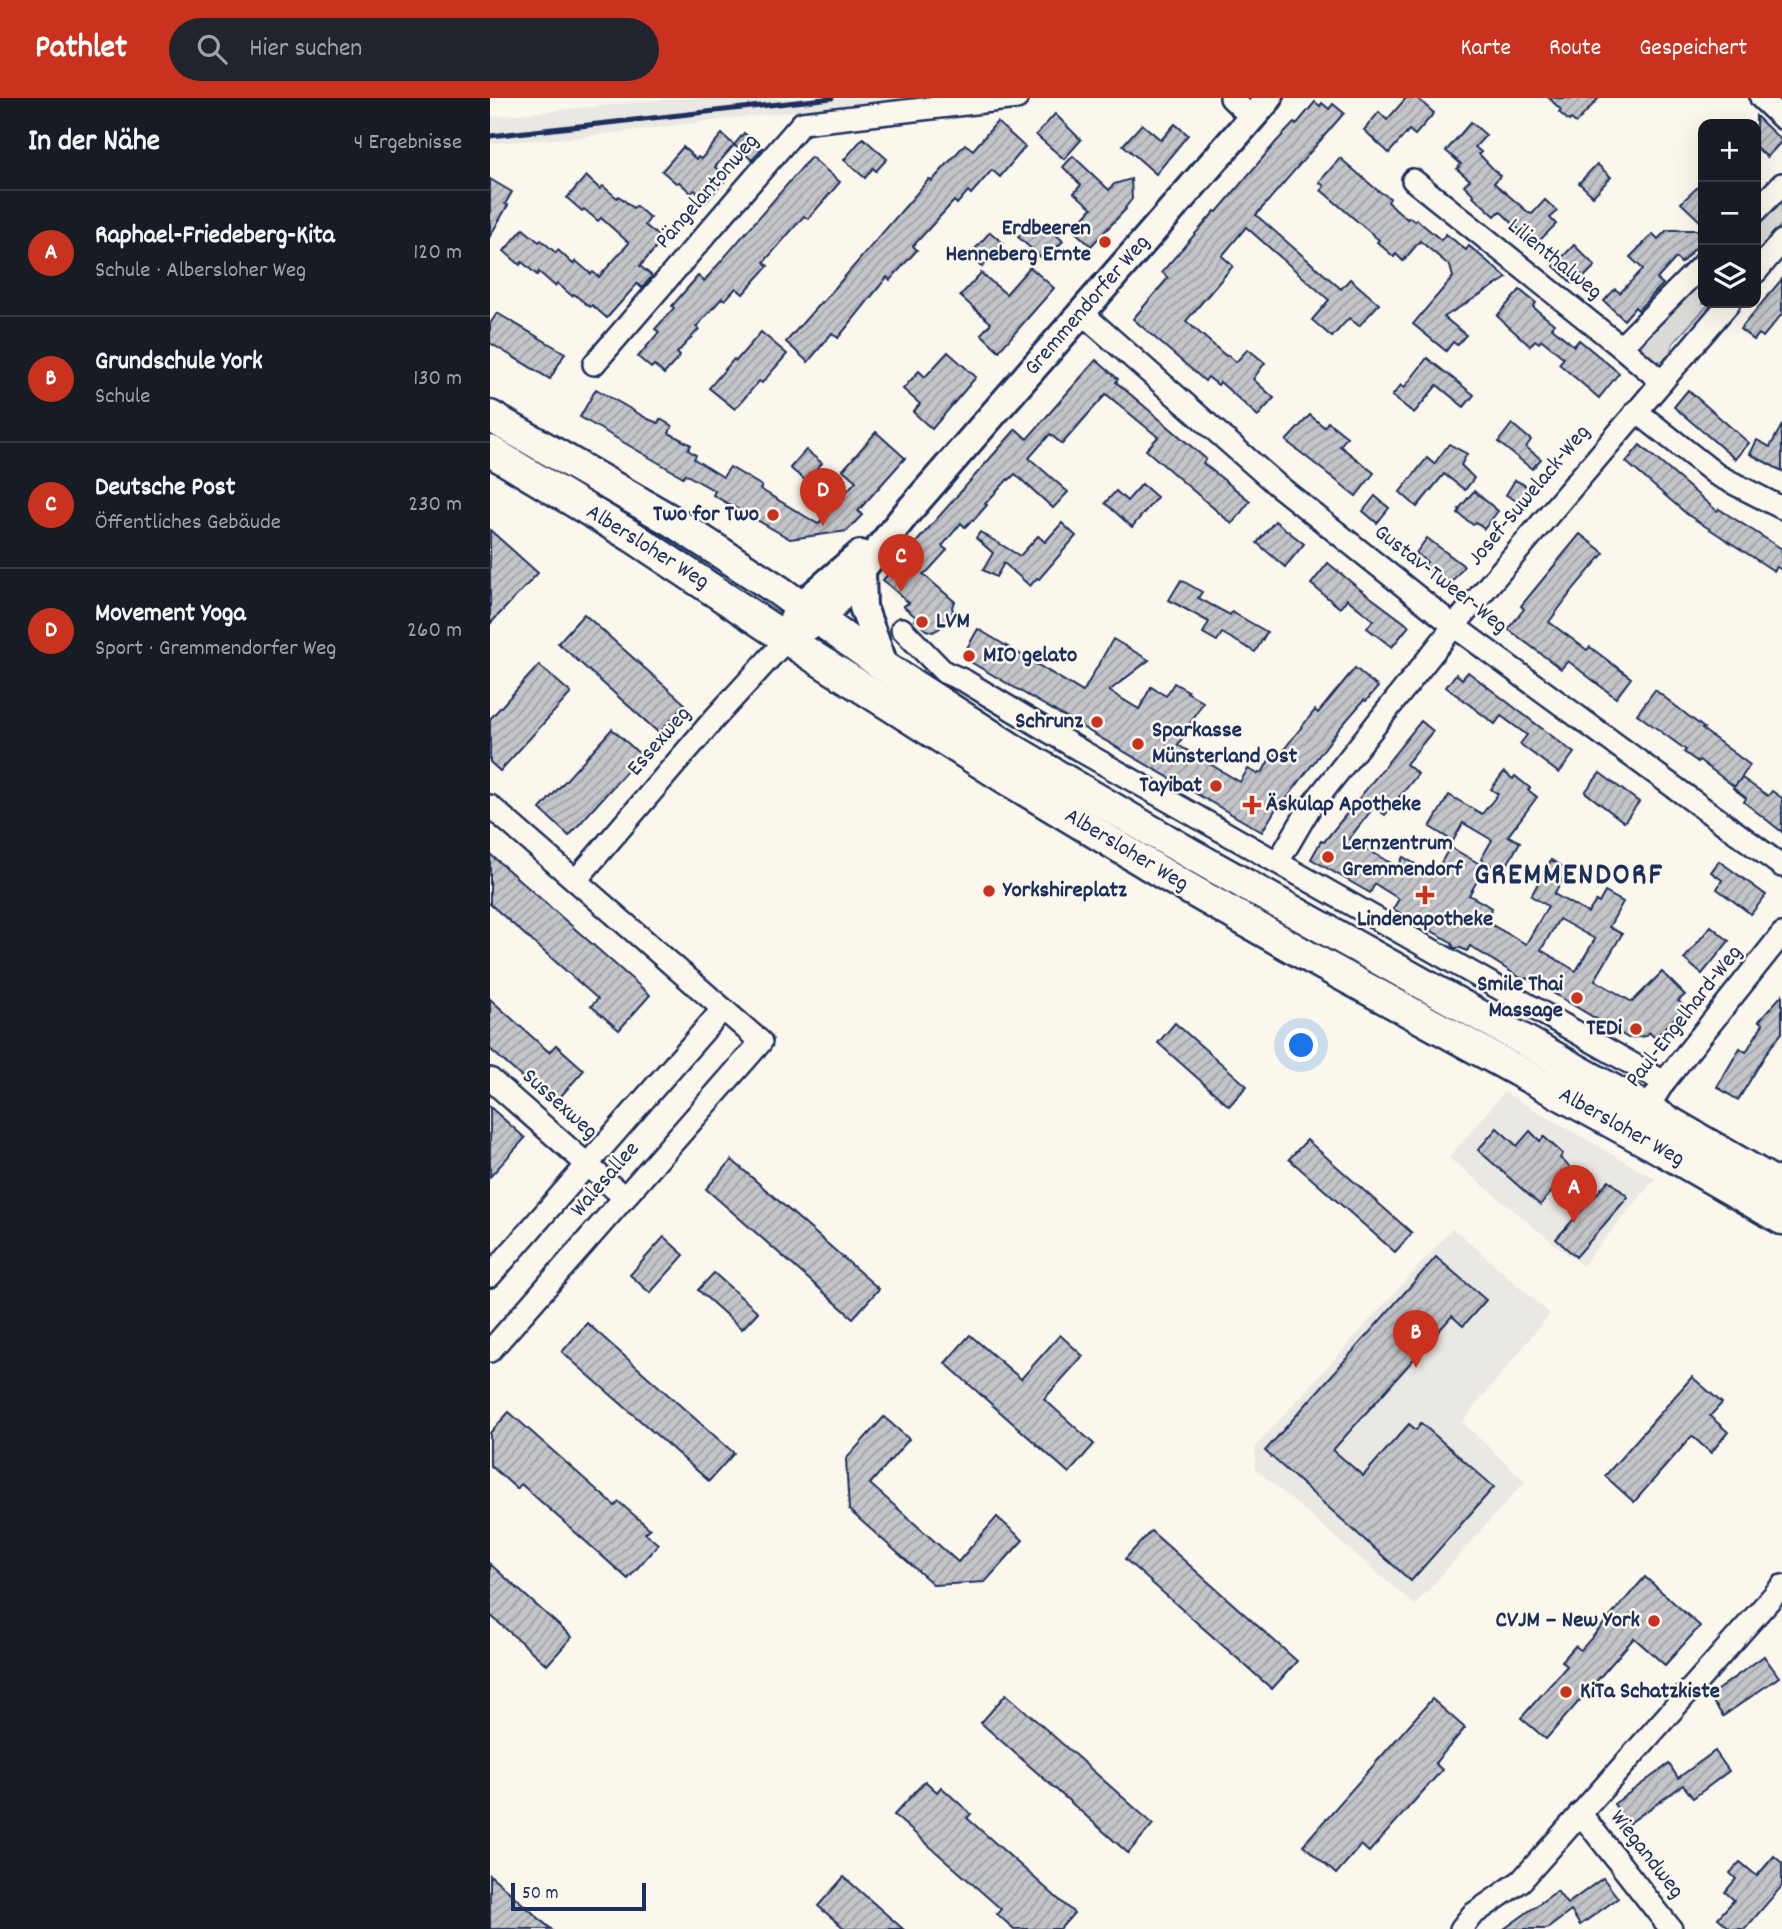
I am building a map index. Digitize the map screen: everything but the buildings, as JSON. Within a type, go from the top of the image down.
[{"type":"main road","name":"Albersloher Weg","points":[[490,416],[653,509],[778,590],[916,688],[1017,752],[1189,853],[1782,1187]]},
{"type":"main road","name":"Albersloher Weg","points":[[490,451],[633,537],[1005,778],[1172,879],[1782,1219]]},
{"type":"street","name":"Pängelantonweg","points":[[594,363],[802,123],[1017,98]]},
{"type":"street","points":[[1231,98],[1252,118]]},
{"type":"street","name":"Gremmendorfer Weg","points":[[809,613],[906,514],[1269,98]]},
{"type":"street","points":[[1761,98],[1782,118]]},
{"type":"street","name":"Lilienthalweg","points":[[1413,180],[1662,382]]},
{"type":"street","points":[[1761,206],[1782,184]]},
{"type":"street","points":[[1761,266],[1782,241]]},
{"type":"street","points":[[1621,347],[1698,269]]},
{"type":"street","name":"Josef-Suwelack-Weg","points":[[1278,862],[1309,809],[1454,626],[1725,308]]},
{"type":"street","name":"Gustav-Tweer-Weg","points":[[1082,313],[1276,484],[1454,626],[1782,866]]},
{"type":"street","points":[[1636,411],[1717,475],[1782,508]]},
{"type":"street","name":"Gremmendorfer Weg","points":[[787,639],[792,622],[809,613],[862,572],[906,514]]},
{"type":"street","points":[[862,572],[863,607],[885,667]]},
{"type":"street","points":[[902,629],[944,672],[965,681],[1083,752],[1664,1082]]},
{"type":"street","name":"Essexweg","points":[[576,880],[714,719],[787,639]]},
{"type":"street","points":[[916,688],[944,672]]},
{"type":"street","points":[[490,806],[723,1009]]},
{"type":"street","name":"Paul-Engelhard-Weg","points":[[1631,1133],[1664,1082],[1782,934]]},
{"type":"street","name":"Walesallee","points":[[490,1276],[723,1009],[761,1042],[490,1351]]},
{"type":"street","name":"Sussexweg","points":[[490,1079],[625,1198]]},
{"type":"street","name":"Wiegandweg","points":[[1466,1922],[1521,1881],[1782,1586]]},
{"type":"street","name":"Wiegandweg","points":[[1580,1813],[1671,1929]]},
{"type":"shaded area","points":[[680,98],[903,98],[572,138],[490,143],[490,117]]},
{"type":"shaded area","points":[[1782,197],[1782,224],[1761,247],[1761,219]]},
{"type":"shaded area","points":[[1698,283],[1698,308],[1705,308],[1673,343],[1670,354],[1662,361],[1651,362],[1643,355],[1641,346]]},
{"type":"shaded area","points":[[1504,1092],[1655,1179],[1582,1266],[1449,1158]]},
{"type":"shaded area","points":[[1452,1229],[1550,1314],[1462,1422],[1525,1481],[1415,1605],[1254,1468],[1256,1446]]},
{"type":"railway","points":[[490,136],[832,98]]},
{"type":"place","name":"Erdbeeren Henneberg Ernte","points":[[1105,242]]},
{"type":"place","name":"Two for Two","points":[[773,515]]},
{"type":"place","name":"Movement Yoga","points":[[823,526]]},
{"type":"place","name":"Deutsche Post","points":[[901,592]]},
{"type":"place","name":"LVM","points":[[922,622]]},
{"type":"place","name":"MIO gelato","points":[[969,656]]},
{"type":"place","name":"Schrunz","points":[[1097,722]]},
{"type":"place","name":"Sparkasse Münsterland Ost","points":[[1138,744]]},
{"type":"place","name":"Tayibat","points":[[1216,786]]},
{"type":"place","name":"Äskulap Apotheke","points":[[1252,805]]},
{"type":"place","name":"Lernzentrum Gremmendorf","points":[[1328,857]]},
{"type":"place","name":"Yorkshireplatz","points":[[989,891]]},
{"type":"place","name":"Lindenapotheke","points":[[1425,895]]},
{"type":"place","name":"Smile Thai Massage","points":[[1577,998]]},
{"type":"place","name":"TEDi","points":[[1636,1029]]},
{"type":"place","name":"Raphael-Friedeberg-Kita","points":[[1574,1223]]},
{"type":"place","name":"Grundschule York","points":[[1416,1368]]},
{"type":"place","name":"CVJM – New York","points":[[1654,1621]]},
{"type":"place","name":"KiTa Schatzkiste","points":[[1566,1692]]},
{"type":"district","name":"GREMMENDORF","points":[[1569,877]]}]
